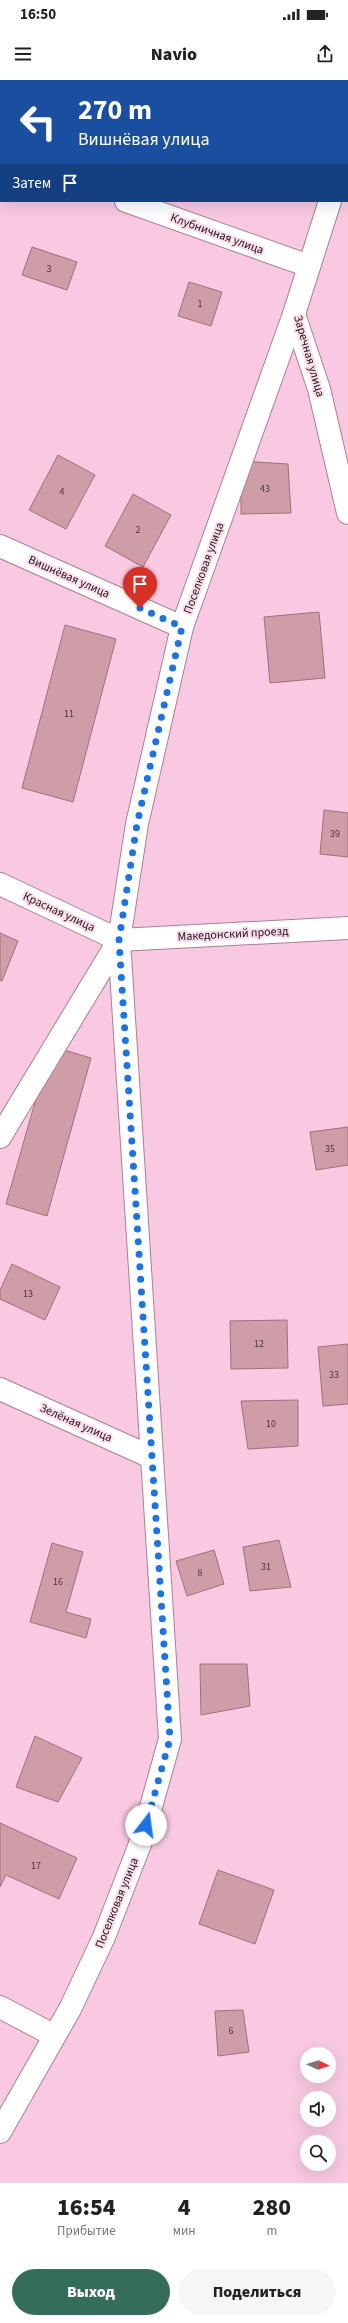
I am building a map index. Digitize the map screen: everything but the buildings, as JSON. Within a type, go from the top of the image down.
[{"type":"street","name":"Клубничная улица","points":[[129,202],[309,266]]},
{"type":"street","name":"Заречная улица","points":[[330,202],[294,314],[319,389],[348,513]]},
{"type":"street","name":"Поселковая улица","points":[[0,2132],[70,2009],[107,1930],[142,1839],[170,1739],[119,940],[137,824],[182,627],[294,314]]},
{"type":"street","name":"Вишнёвая улица","points":[[0,546],[182,627]]},
{"type":"street","name":"Красная улица","points":[[0,884],[119,940]]},
{"type":"street","name":"Македонский проезд","points":[[119,940],[348,928]]},
{"type":"street","points":[[0,1137],[119,940]]},
{"type":"street","name":"Зелёная улица","points":[[0,1389],[152,1457]]},
{"type":"street","points":[[0,2007],[54,2035]]},
{"type":"route","points":[[140,608],[182,627],[137,824],[119,940],[170,1739],[146,1825]]}]
